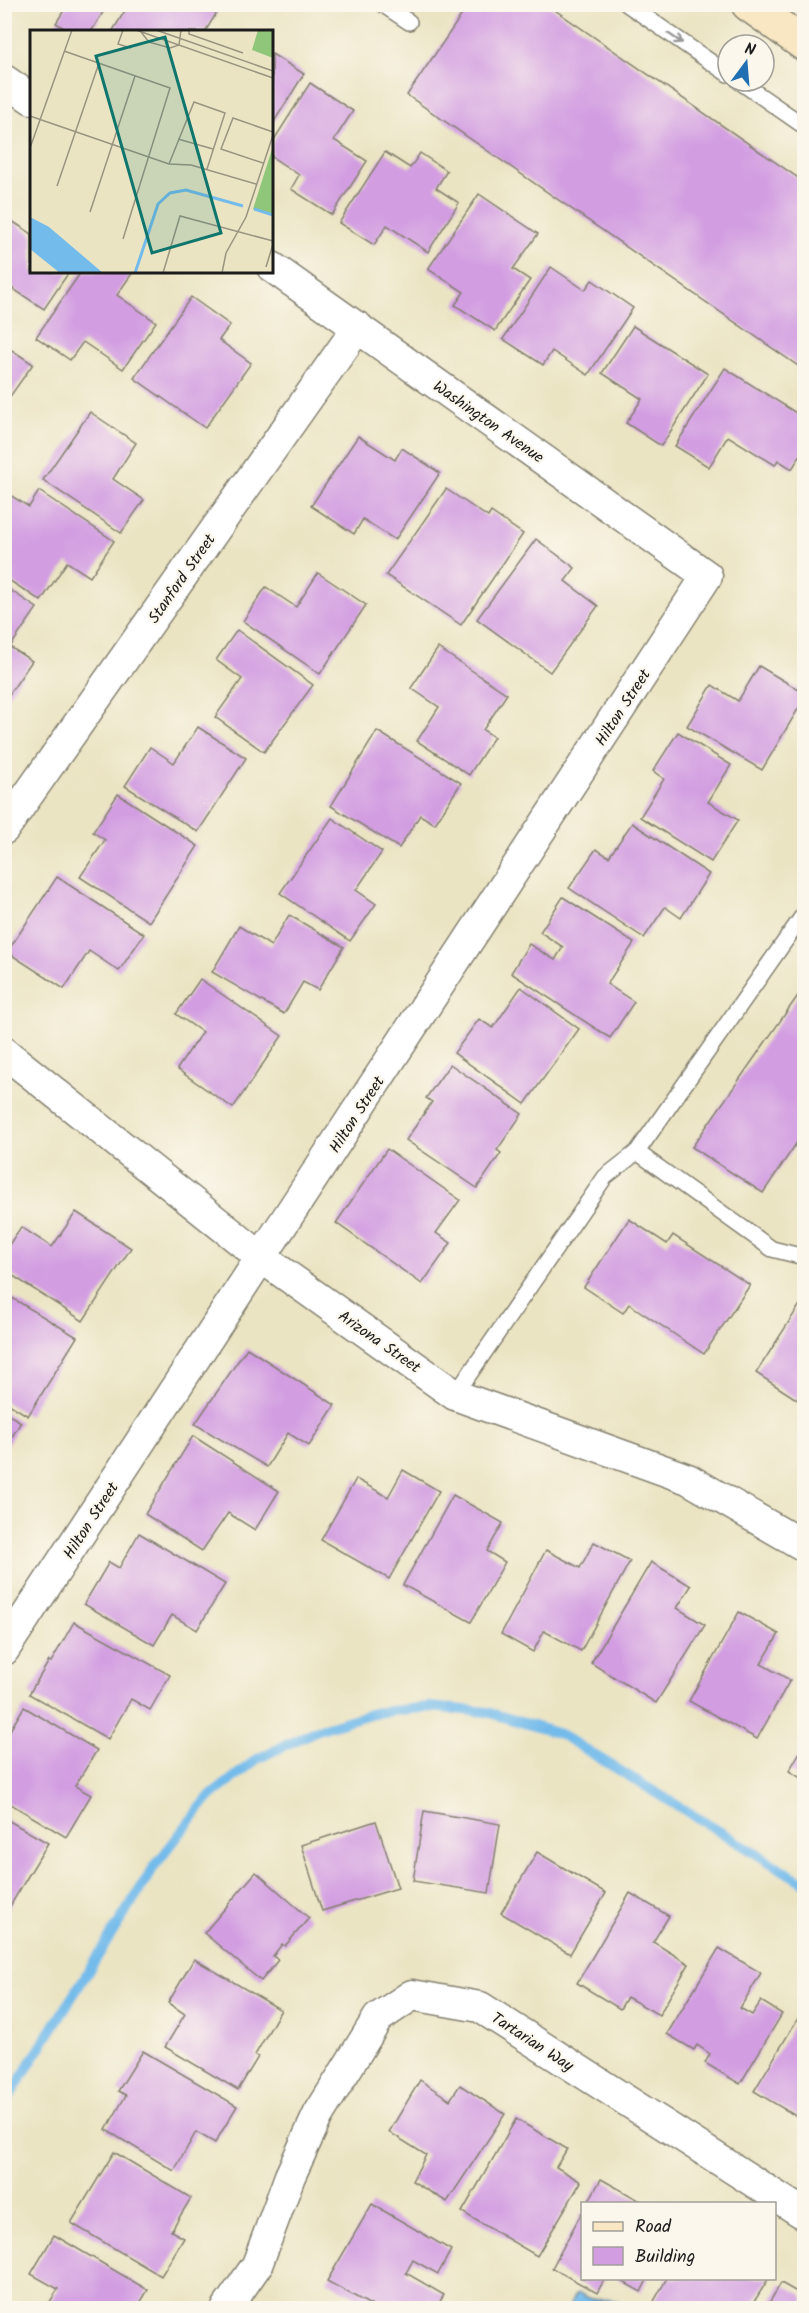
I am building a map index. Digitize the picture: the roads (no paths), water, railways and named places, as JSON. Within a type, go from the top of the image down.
[{"type":"main road","points":[[748,4],[804,44]]},
{"type":"street","name":"Washington Avenue","points":[[273,268],[707,576]]},
{"type":"street","name":"Stanford Street","points":[[4,828],[357,327]]},
{"type":"street","name":"Hilton Street","points":[[4,1650],[707,576]]},
{"type":"street","name":"Arizona Street","points":[[4,1053],[262,1258],[455,1395],[688,1479],[804,1546]]},
{"type":"street","name":"Tartarian Way","points":[[226,2308],[257,2265],[290,2176],[318,2115],[378,2018],[412,1995],[480,2007],[804,2214]]},
{"type":"lane","points":[[382,4],[409,22]]},
{"type":"lane","points":[[627,4],[716,66]]},
{"type":"lane","points":[[756,93],[804,126]]},
{"type":"lane","points":[[455,1395],[605,1177],[637,1152],[804,914]]},
{"type":"lane","points":[[637,1152],[771,1249],[804,1257]]},
{"type":"water","points":[[578,2293],[597,2300],[618,2301],[624,2308],[573,2308],[570,2305]]},
{"type":"waterway","points":[[4,2105],[154,1867],[207,1799],[257,1759],[317,1730],[373,1713],[429,1707],[487,1712],[560,1734],[804,1883]]}]
